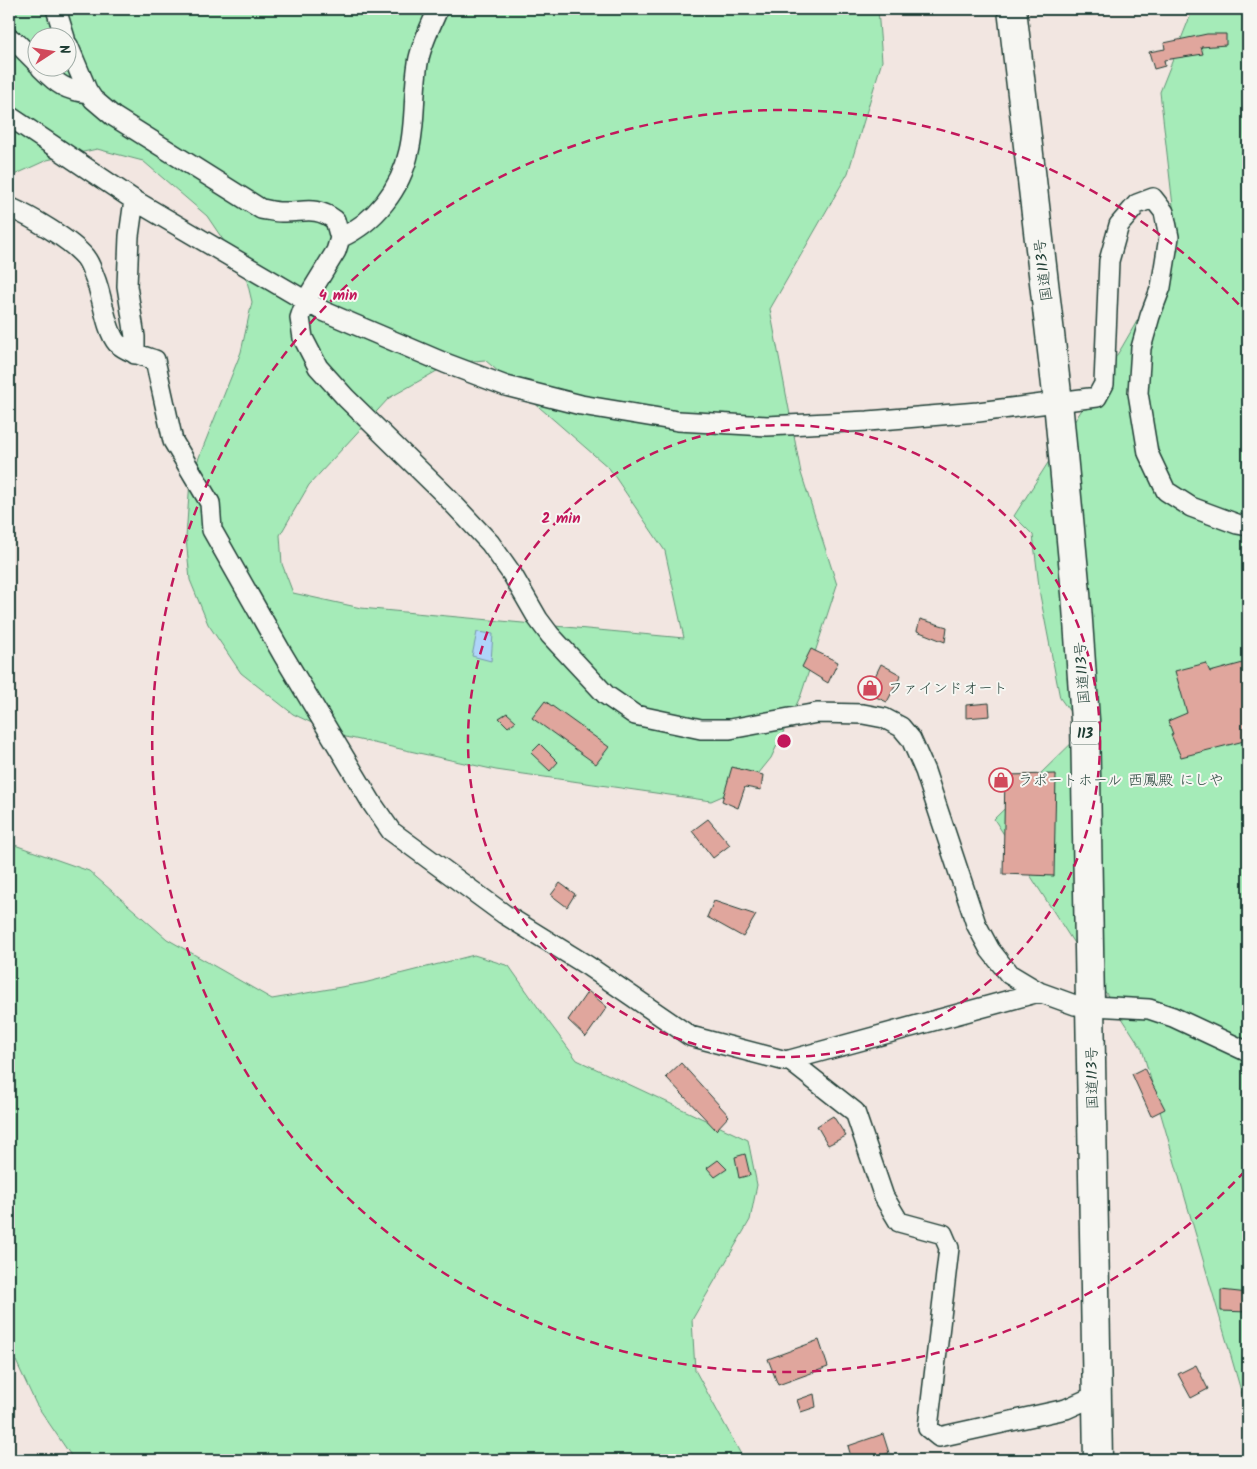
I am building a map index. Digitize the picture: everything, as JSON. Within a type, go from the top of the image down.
[{"type":"highway","name":"国道113号","points":[[1012,9],[1058,402],[1085,720],[1098,1460]]},
{"type":"street","points":[[56,9],[62,28]]},
{"type":"street","points":[[340,238],[353,233],[374,216],[388,198],[400,174],[409,151],[418,62],[438,9]]},
{"type":"street","points":[[9,38],[28,54]]},
{"type":"street","points":[[78,68],[93,99],[113,116],[261,209],[281,212],[310,210],[328,215],[335,220],[338,225],[340,238],[331,260],[306,300],[300,318],[302,338],[318,367],[346,398],[445,495],[490,543],[550,635],[606,695],[635,714],[701,729],[730,729],[817,713],[863,714],[884,718],[901,727],[911,738],[925,771],[976,924],[990,950],[1009,974],[1039,992],[1075,1005],[1149,1009],[1173,1017],[1248,1052]]},
{"type":"street","points":[[52,78],[61,86],[76,92],[89,93]]},
{"type":"street","points":[[9,116],[134,200],[323,311],[445,363],[506,386],[581,406],[678,421],[767,426],[868,422],[978,412],[1097,397],[1104,384],[1108,261],[1119,226],[1137,204],[1152,198],[1164,212],[1169,237],[1165,254],[1162,287],[1150,316],[1141,348],[1138,393],[1148,453],[1166,491],[1191,507],[1248,526]]},
{"type":"street","points":[[134,200],[128,236],[127,286],[135,337],[135,354]]},
{"type":"street","points":[[9,207],[31,218],[76,248],[86,259],[97,283],[110,327],[117,342],[135,354],[156,360],[173,442],[210,503],[212,530],[283,655],[373,805],[392,831],[504,914],[588,966],[690,1036],[786,1061],[1039,992]]},
{"type":"street","points":[[789,1060],[855,1112],[884,1197],[899,1222],[943,1234],[949,1248],[928,1428],[939,1437],[1066,1409],[1097,1395]]},
{"type":"green space","points":[[9,9],[878,9],[882,61],[848,173],[770,309],[801,473],[837,585],[801,695],[771,758],[750,784],[711,801],[496,770],[337,735],[293,714],[241,673],[208,624],[190,580],[186,538],[190,480],[241,352],[252,302],[247,281],[238,262],[207,216],[143,161],[97,149],[47,160],[12,176],[9,180]],"holes":[[[485,360],[609,468],[665,551],[684,638],[361,608],[293,593],[282,564],[280,535],[309,485],[389,398],[451,363]]]},
{"type":"green space","points":[[1193,9],[1248,9],[1248,1415],[1142,1049],[994,819],[1084,731],[1060,698],[1040,595],[1033,535],[1014,516],[1122,347],[1178,250],[1160,92]]},
{"type":"green space","points":[[9,843],[89,871],[167,939],[272,999],[364,983],[474,955],[509,966],[577,1060],[748,1140],[757,1185],[750,1220],[692,1320],[695,1370],[744,1460],[74,1460],[36,1404],[16,1361],[9,1358]]},
{"type":"water","points":[[477,632],[493,634],[491,661],[472,656]]},
{"type":"building","points":[[1207,34],[1226,34],[1226,45],[1201,47],[1203,54],[1164,60],[1165,66],[1154,69],[1149,52],[1165,49],[1164,43]]},
{"type":"building","points":[[920,619],[947,627],[945,642],[917,631]]},
{"type":"building","points":[[811,649],[838,662],[828,683],[802,667]]},
{"type":"building","points":[[1206,663],[1210,672],[1243,663],[1248,682],[1248,740],[1181,757],[1171,735],[1173,734],[1168,721],[1187,713],[1175,671]]},
{"type":"building","points":[[881,664],[901,675],[887,702],[867,693]]},
{"type":"building","points":[[545,701],[609,747],[596,764],[532,718]]},
{"type":"building","points":[[989,703],[990,716],[966,718],[966,705]]},
{"type":"building","points":[[507,713],[516,721],[508,727],[499,718]]},
{"type":"building","points":[[540,744],[558,762],[550,771],[531,753]]},
{"type":"building","points":[[732,767],[763,775],[761,790],[745,787],[738,808],[722,801]]},
{"type":"building","points":[[1056,774],[1054,876],[1003,874],[1005,775]]},
{"type":"building","points":[[708,819],[730,845],[713,858],[692,831]]},
{"type":"building","points":[[560,883],[575,894],[567,907],[551,895]]},
{"type":"building","points":[[714,901],[756,915],[743,937],[707,917]]},
{"type":"building","points":[[588,991],[607,1007],[586,1037],[568,1020]]},
{"type":"building","points":[[681,1063],[729,1116],[716,1130],[666,1077]]},
{"type":"building","points":[[1144,1068],[1165,1109],[1151,1116],[1132,1074]]},
{"type":"building","points":[[833,1116],[846,1136],[828,1145],[817,1126]]},
{"type":"building","points":[[745,1154],[750,1175],[739,1178],[735,1157]]},
{"type":"building","points":[[718,1160],[727,1169],[715,1177],[707,1168]]},
{"type":"building","points":[[1221,1290],[1248,1293],[1248,1312],[1221,1311]]},
{"type":"building","points":[[819,1340],[828,1367],[778,1385],[768,1359]]},
{"type":"building","points":[[1196,1365],[1208,1389],[1191,1398],[1178,1374]]},
{"type":"building","points":[[814,1394],[816,1407],[801,1412],[797,1400]]},
{"type":"building","points":[[883,1434],[889,1453],[867,1460],[852,1460],[848,1446]]},
{"type":"place","name":"ファインドオート","points":[[870,688]]},
{"type":"place","name":"ラポートホール 西鳳殿 にしや","points":[[1001,780]]}]
